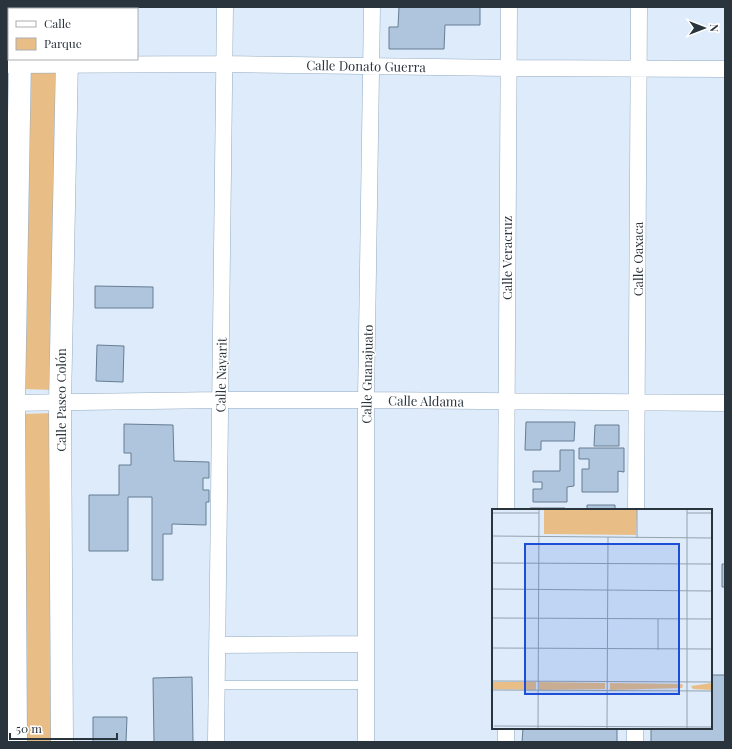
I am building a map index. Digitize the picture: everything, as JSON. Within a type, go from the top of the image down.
[{"type":"main road","name":"Calle Paseo Colón","points":[[62,742],[60,403],[67,62]]},
{"type":"main road","points":[[16,63],[11,403],[16,742]]},
{"type":"street","name":"Calle Nayarit","points":[[216,742],[225,7]]},
{"type":"street","name":"Calle Guanajuato","points":[[366,742],[366,400],[372,7]]},
{"type":"street","name":"Calle Veracruz","points":[[506,509],[509,7]]},
{"type":"street","name":"Calle Oaxaca","points":[[636,509],[639,7]]},
{"type":"street","name":"Calle Donato Guerra","points":[[16,63],[109,62],[508,68],[725,69]]},
{"type":"street","name":"Calle Aldama","points":[[11,403],[221,400],[725,403]]},
{"type":"street","points":[[218,645],[366,644]]},
{"type":"street","points":[[506,729],[506,742]]},
{"type":"street","points":[[635,729],[635,742]]},
{"type":"lane","points":[[217,685],[366,685]]},
{"type":"green space","points":[[23,70],[59,70],[53,390],[24,389]]},
{"type":"green space","points":[[53,413],[55,742],[25,742],[23,414]]},
{"type":"building","points":[[399,7],[480,7],[480,25],[445,25],[444,49],[389,49],[389,27],[398,27]]},
{"type":"building","points":[[95,286],[153,287],[153,308],[95,308]]},
{"type":"building","points":[[97,345],[124,346],[123,382],[96,381]]},
{"type":"building","points":[[526,422],[575,422],[574,441],[541,441],[541,450],[525,450]]},
{"type":"building","points":[[124,424],[173,425],[174,461],[209,462],[209,478],[203,478],[203,490],[209,490],[209,502],[206,502],[206,525],[172,524],[172,534],[163,534],[163,580],[152,580],[152,497],[128,497],[128,551],[89,551],[89,495],[119,495],[119,465],[131,465],[131,453],[124,453]]},
{"type":"building","points":[[595,425],[619,425],[619,446],[594,446]]},
{"type":"building","points":[[579,448],[624,448],[624,472],[618,471],[618,492],[582,492],[582,469],[589,469],[589,459],[579,459]]},
{"type":"building","points":[[560,450],[574,450],[574,486],[567,487],[567,502],[533,502],[533,489],[542,489],[542,482],[533,482],[533,471],[560,471]]},
{"type":"building","points":[[587,505],[615,505],[615,509],[587,509]]},
{"type":"building","points":[[530,508],[565,508],[565,509]]},
{"type":"building","points":[[722,564],[725,564],[725,587],[722,587]]},
{"type":"building","points":[[712,675],[725,675],[725,742],[651,742],[651,729],[712,729]]},
{"type":"building","points":[[192,677],[193,742],[154,742],[153,678]]},
{"type":"building","points":[[93,717],[127,717],[126,742],[93,742]]},
{"type":"building","points":[[523,729],[617,729],[617,742],[522,742]]}]
